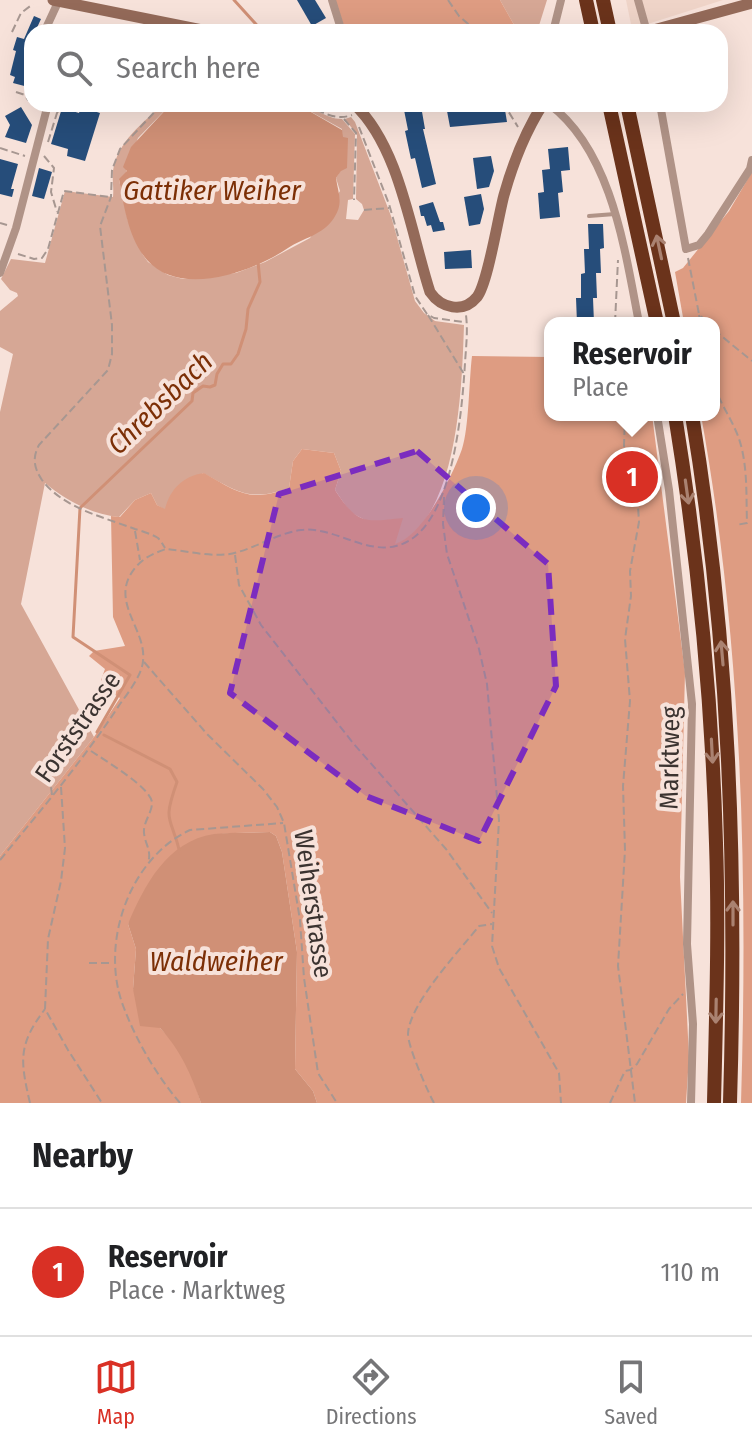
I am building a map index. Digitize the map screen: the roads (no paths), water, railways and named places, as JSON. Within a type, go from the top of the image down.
[{"type":"highway","points":[[586,0],[591,24]]},
{"type":"highway","points":[[603,0],[608,24]]},
{"type":"highway","points":[[611,112],[656,317]]},
{"type":"highway","points":[[629,112],[673,317]]},
{"type":"highway","points":[[676,421],[699,582],[713,757],[717,891],[714,1103]]},
{"type":"highway","points":[[693,421],[717,599],[729,745],[733,894],[730,1103]]},
{"type":"main road","points":[[57,1],[172,24]]},
{"type":"main road","points":[[675,24],[752,3]]},
{"type":"main road","points":[[359,112],[370,122],[393,169],[430,292],[443,305],[452,307],[465,306],[480,292],[515,159],[539,112]]},
{"type":"street","points":[[332,0],[340,24]]},
{"type":"street","points":[[555,24],[561,0]]},
{"type":"street","points":[[638,0],[644,24]]},
{"type":"street","points":[[48,24],[57,1]]},
{"type":"street","points":[[0,273],[39,158],[47,112]]},
{"type":"street","points":[[558,112],[585,141],[595,160],[615,214],[638,317]]},
{"type":"street","points":[[661,112],[686,249],[699,245],[708,234],[743,181],[752,160]]},
{"type":"street","name":"Marktweg","points":[[658,421],[669,490],[692,704],[687,897],[694,1047],[691,1103]]},
{"type":"lane","points":[[589,216],[615,214]]},
{"type":"water","name":"Gattiker Weiher","points":[[164,112],[311,112],[342,130],[343,137],[348,138],[347,168],[336,178],[340,203],[329,224],[256,265],[217,277],[197,279],[178,278],[161,271],[147,260],[135,242],[119,179],[127,171],[123,167],[131,147]]},
{"type":"water","name":"Waldweiher","points":[[270,832],[276,836],[282,852],[297,952],[295,1069],[313,1091],[317,1103],[201,1103],[174,1045],[160,1028],[140,1026],[133,989],[136,949],[128,924],[159,867],[183,846],[197,838],[214,834]]},
{"type":"waterway","points":[[234,0],[256,24]]},
{"type":"waterway","name":"Chrebsbach","points":[[97,732],[130,675],[73,637],[80,508],[192,401],[193,393],[203,386],[215,385],[223,364],[231,364],[238,354],[248,309],[260,282],[258,262]]},
{"type":"waterway","name":"Chrebsbach","points":[[104,735],[170,769],[177,782],[169,813],[180,853]]},
{"type":"place","name":"Reservoir","points":[[632,477]]}]
